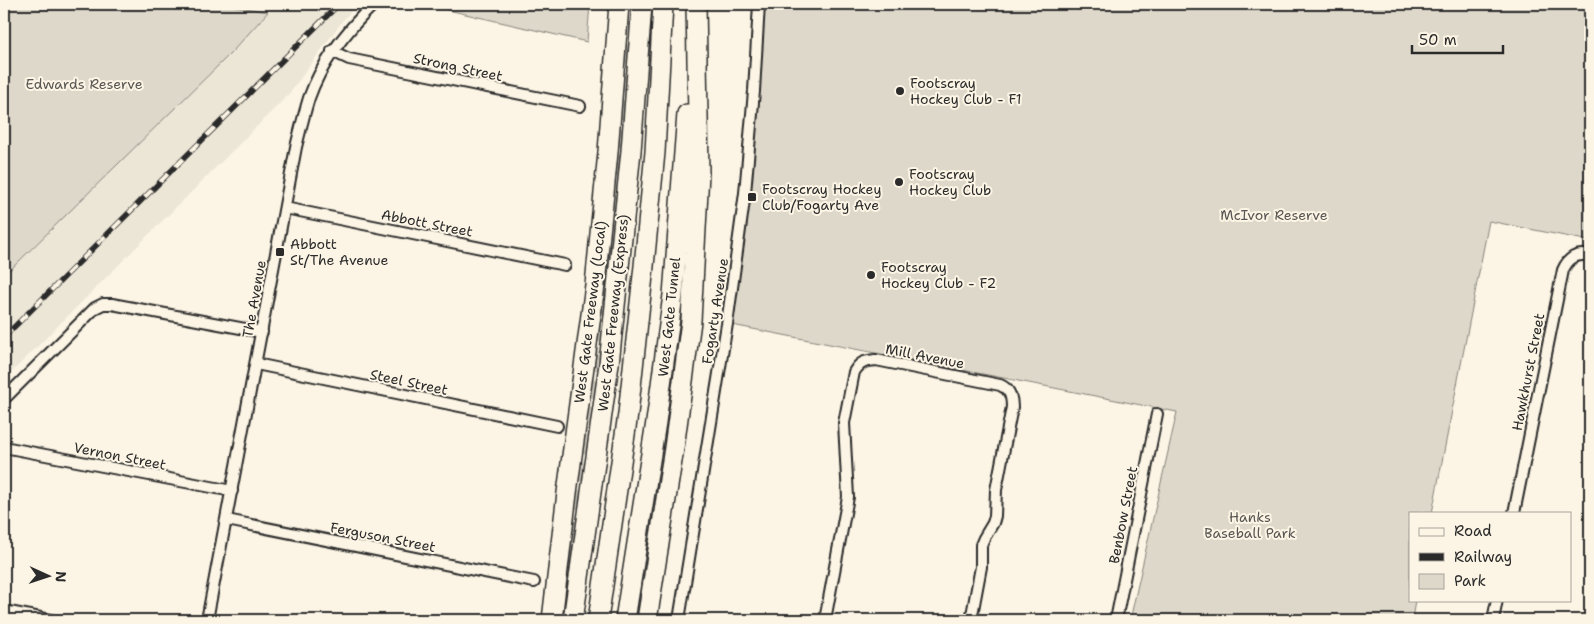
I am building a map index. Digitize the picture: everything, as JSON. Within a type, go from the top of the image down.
[{"type":"highway","name":"West Gate Freeway (Local)","points":[[552,620],[595,285],[608,152],[619,4]]},
{"type":"highway","name":"West Gate Freeway (Express)","points":[[573,620],[609,364],[631,151],[642,4]]},
{"type":"highway","name":"West Gate Freeway (Express)","points":[[598,620],[628,414],[644,266],[655,152],[663,4]]},
{"type":"highway","points":[[647,620],[674,448],[691,321],[699,173],[696,7]]},
{"type":"highway","name":"West Gate Tunnel","points":[[625,620],[656,422],[673,295],[696,7]]},
{"type":"highway","points":[[547,620],[567,493]]},
{"type":"street","name":"The Avenue","points":[[207,620],[296,147],[307,106],[318,77],[332,51],[354,23],[374,4]]},
{"type":"street","name":"Fogarty Avenue","points":[[678,620],[727,324],[745,193],[759,4]]},
{"type":"street","name":"Strong Street","points":[[332,51],[348,59],[580,106]]},
{"type":"street","name":"Abbott Street","points":[[285,208],[565,265]]},
{"type":"street","name":"Hawkhurst Street","points":[[1514,512],[1563,270],[1571,257],[1590,255]]},
{"type":"street","points":[[4,399],[95,308],[103,304],[112,304],[262,332]]},
{"type":"street","name":"Mill Avenue","points":[[825,620],[848,497],[844,423],[854,372],[858,365],[864,361],[876,360],[1000,385],[1005,387],[1012,398],[1012,407],[996,490],[996,516],[981,545],[981,567],[971,620]]},
{"type":"street","name":"Steel Street","points":[[256,364],[557,426]]},
{"type":"street","name":"Benbow Street","points":[[1116,620],[1157,414]]},
{"type":"street","name":"Vernon Street","points":[[4,447],[232,491]]},
{"type":"street","name":"Ferguson Street","points":[[226,520],[534,582]]},
{"type":"street","points":[[1493,620],[1497,602]]},
{"type":"street","points":[[4,611],[51,620]]},
{"type":"shaded area","points":[[276,4],[358,4],[343,20],[289,94],[4,380],[4,276],[231,53]]},
{"type":"green space","name":"Edwards Reserve","points":[[4,4],[224,4],[268,12],[231,53],[10,270],[4,269]]},
{"type":"green space","points":[[422,4],[590,4],[587,42]]},
{"type":"green space","name":"McIvor Reserve","points":[[759,4],[1590,4],[1590,241],[1489,221],[1432,512],[1409,512],[1409,602],[1415,602],[1412,620],[1130,620],[1177,412],[727,324]]},
{"type":"tunnel","points":[[620,175],[630,4]]},
{"type":"tunnel","points":[[564,620],[594,400],[612,247]]},
{"type":"railway","points":[[4,337],[339,4]]},
{"type":"place","name":"Footscray Hockey Club - F1","points":[[900,91]]},
{"type":"place","name":"Footscray Hockey Club","points":[[899,182]]},
{"type":"place","name":"Footscray Hockey Club/Fogarty Ave","points":[[752,197]]},
{"type":"place","name":"Abbott St/The Avenue","points":[[280,252]]},
{"type":"place","name":"Footscray Hockey Club - F2","points":[[871,275]]},
{"type":"park label","name":"Hanks Baseball Park","points":[[1250,526]]}]
